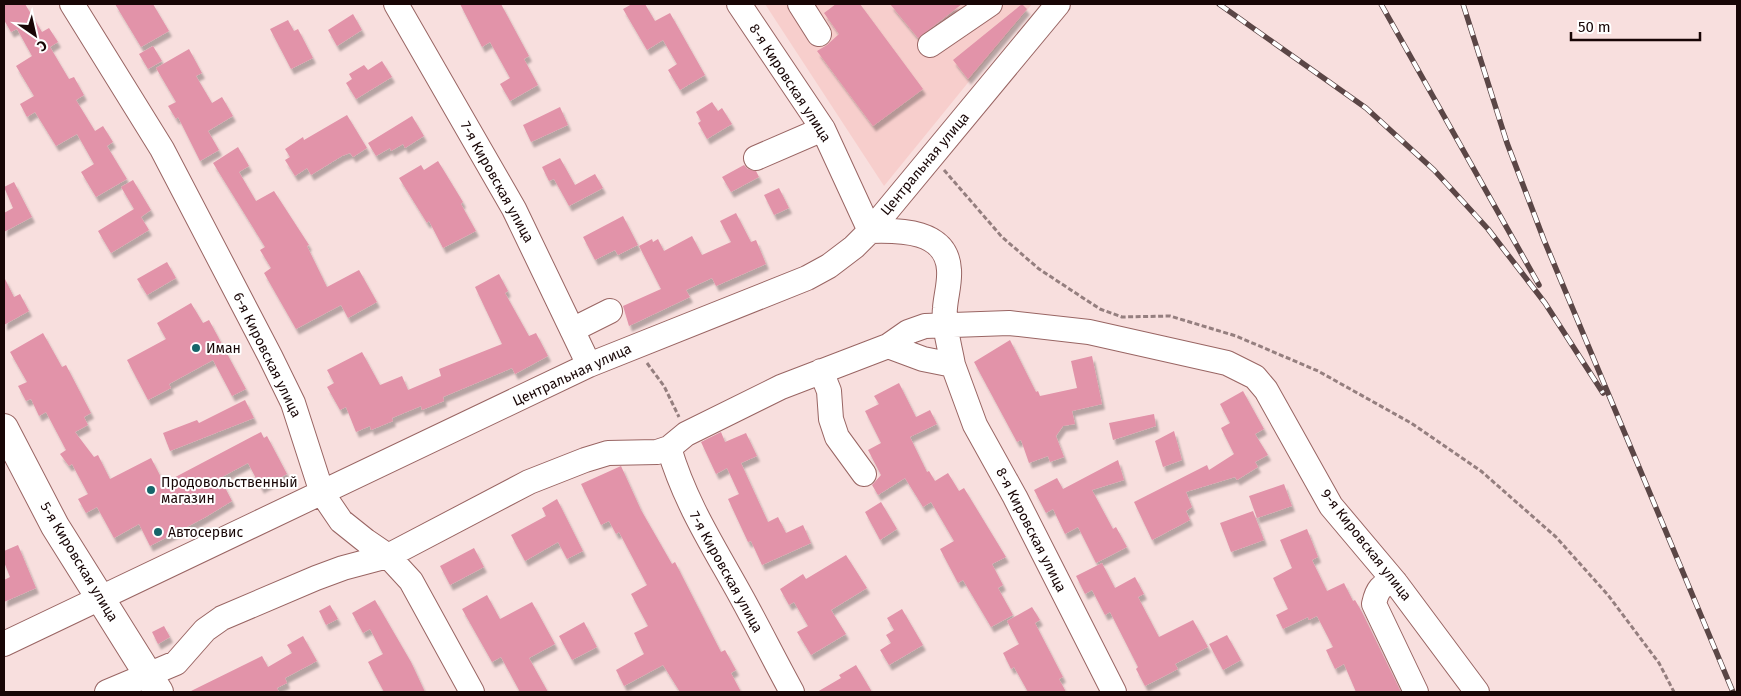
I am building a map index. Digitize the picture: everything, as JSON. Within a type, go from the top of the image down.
[{"type":"main road","name":"5-я Кировская улица","points":[[4,428],[55,526],[153,683]]},
{"type":"street","name":"6-я Кировская улица","points":[[72,4],[162,149],[270,356],[293,403],[322,493],[341,521],[398,565],[416,590],[472,692]]},
{"type":"street","name":"7-я Кировская улица","points":[[396,4],[514,209],[589,365]]},
{"type":"street","name":"8-я Кировская улица","points":[[739,4],[823,129],[870,231],[894,230],[914,233],[928,238],[940,246],[947,258],[949,271],[944,309],[946,326],[953,365],[967,408],[975,426],[1015,497],[1114,692]]},
{"type":"street","points":[[800,4],[819,34]]},
{"type":"street","points":[[930,45],[990,4]]},
{"type":"street","name":"Центральная улица","points":[[4,644],[589,365],[807,278],[829,266],[854,247],[870,231],[1058,4]]},
{"type":"street","points":[[756,158],[823,129]]},
{"type":"street","points":[[572,330],[610,311]]},
{"type":"street","name":"9-я Кировская улица","points":[[946,326],[1009,323],[1090,332],[1227,363],[1255,377],[1266,390],[1331,506],[1395,582],[1477,692]]},
{"type":"street","points":[[107,692],[153,683],[176,663],[205,630],[222,618],[316,578],[343,568],[388,556],[529,482],[608,453],[657,452],[781,387],[888,346],[916,328],[946,326]]},
{"type":"street","points":[[888,346],[923,358],[953,365]]},
{"type":"street","points":[[821,371],[829,391],[831,419],[837,437],[864,474]]},
{"type":"street","name":"7-я Кировская улица","points":[[678,441],[678,480],[690,506],[743,599],[792,692]]},
{"type":"street","points":[[1395,582],[1385,583],[1377,591],[1374,604],[1416,692]]},
{"type":"path","points":[[930,158],[950,176],[1002,237],[1039,269],[1100,309],[1122,317],[1170,316],[1236,336],[1318,371],[1411,423],[1482,471],[1556,537],[1608,595],[1659,663],[1674,692]]},
{"type":"path","points":[[625,350],[644,360],[655,370],[678,441]]},
{"type":"shaded area","points":[[765,4],[1032,4],[884,186]]},
{"type":"building","points":[[4,4],[25,4],[42,32],[49,28],[58,42],[50,47],[69,79],[74,77],[84,95],[76,100],[95,131],[103,126],[113,142],[107,146],[127,179],[96,197],[81,172],[94,164],[77,134],[56,146],[35,112],[27,117],[20,104],[34,96],[16,66],[32,56],[17,29],[11,32],[4,20]]},
{"type":"building","points":[[115,4],[153,4],[169,31],[141,47]]},
{"type":"building","points":[[460,4],[501,4],[529,56],[524,59],[538,85],[510,101],[500,84],[510,78],[490,42],[482,47]]},
{"type":"building","points":[[632,4],[645,4],[655,21],[670,13],[705,75],[680,90],[668,70],[677,64],[663,40],[647,50],[623,9]]},
{"type":"building","points":[[836,4],[860,4],[923,89],[873,126],[817,51],[839,34],[824,13]]},
{"type":"building","points":[[890,4],[962,4],[918,38]]},
{"type":"building","points":[[1022,4],[1027,9],[968,79],[953,60]]},
{"type":"building","points":[[353,14],[362,30],[337,46],[328,30]]},
{"type":"building","points":[[288,20],[294,31],[298,29],[313,58],[291,69],[270,29]]},
{"type":"building","points":[[153,46],[162,61],[148,69],[139,54]]},
{"type":"building","points":[[189,49],[202,73],[196,76],[212,103],[222,97],[233,116],[208,131],[219,150],[200,161],[178,117],[176,119],[168,106],[176,102],[156,68]]},
{"type":"building","points":[[382,61],[392,77],[356,99],[346,83],[352,79],[349,74],[364,65],[368,70]]},
{"type":"building","points":[[712,102],[718,111],[722,108],[732,124],[707,139],[698,123],[701,121],[696,112]]},
{"type":"building","points":[[560,107],[568,125],[531,142],[523,125]]},
{"type":"building","points":[[347,115],[367,148],[353,157],[350,153],[342,156],[311,175],[307,168],[295,176],[285,160],[290,157],[285,149],[303,137],[304,140]]},
{"type":"building","points":[[412,116],[424,136],[405,148],[403,144],[391,151],[390,148],[376,156],[368,143]]},
{"type":"building","points":[[238,147],[249,166],[239,172],[256,201],[274,191],[309,245],[307,246],[327,287],[359,270],[377,302],[348,318],[341,305],[296,329],[264,273],[271,268],[260,250],[265,247],[213,163]]},
{"type":"building","points":[[560,158],[575,185],[595,174],[603,188],[569,206],[554,179],[549,181],[542,167]]},
{"type":"building","points":[[438,161],[463,202],[461,204],[476,231],[443,248],[429,221],[427,223],[399,178],[421,165],[424,170]]},
{"type":"building","points":[[744,165],[748,169],[756,171],[759,177],[731,192],[722,177]]},
{"type":"building","points":[[133,180],[151,210],[141,217],[149,230],[111,253],[98,231],[134,209],[121,187]]},
{"type":"building","points":[[14,182],[32,217],[4,232],[4,213],[13,208],[4,187]]},
{"type":"building","points":[[779,188],[789,208],[774,215],[764,195]]},
{"type":"building","points":[[736,213],[751,242],[756,240],[766,264],[716,286],[712,278],[686,290],[690,297],[629,326],[623,306],[661,289],[639,246],[652,239],[653,242],[658,239],[664,251],[692,236],[702,255],[731,242],[720,221]]},
{"type":"building","points":[[623,216],[638,245],[618,255],[615,250],[595,260],[583,237]]},
{"type":"building","points":[[167,262],[176,278],[147,295],[137,279]]},
{"type":"building","points":[[499,274],[508,291],[505,293],[529,336],[536,333],[548,356],[515,374],[512,368],[443,397],[444,401],[422,410],[421,406],[392,418],[393,421],[371,430],[370,426],[356,432],[346,407],[340,410],[327,387],[334,383],[327,370],[362,352],[380,385],[402,376],[408,390],[441,376],[439,369],[502,344],[475,287]]},
{"type":"building","points":[[4,277],[14,297],[20,294],[29,311],[4,325]]},
{"type":"building","points":[[191,303],[203,323],[209,320],[246,389],[232,396],[213,360],[169,384],[171,388],[148,400],[127,360],[166,339],[157,323]]},
{"type":"building","points":[[43,333],[62,367],[66,365],[91,413],[84,417],[88,425],[75,432],[94,457],[98,455],[110,479],[151,458],[164,483],[261,432],[264,438],[267,436],[287,474],[261,488],[248,463],[220,478],[232,501],[204,518],[150,546],[139,524],[114,538],[97,507],[86,513],[78,499],[88,494],[72,464],[69,466],[60,454],[66,450],[46,412],[39,416],[31,399],[26,401],[18,386],[27,382],[10,352]]},
{"type":"building","points":[[1010,340],[1036,392],[1038,391],[1040,396],[1077,388],[1071,361],[1092,356],[1102,404],[1072,411],[1075,424],[1063,426],[1056,436],[1064,457],[1050,462],[1048,456],[1029,463],[1021,440],[1017,442],[974,362]]},
{"type":"building","points":[[899,383],[916,417],[930,410],[937,424],[910,437],[927,472],[929,471],[935,481],[948,473],[959,491],[964,488],[1006,557],[992,564],[1003,585],[998,588],[1013,615],[991,627],[963,580],[958,583],[940,549],[954,541],[931,502],[923,507],[905,478],[878,495],[872,485],[881,475],[868,450],[881,443],[865,411],[879,404],[874,396]]},
{"type":"building","points":[[1243,391],[1264,429],[1255,434],[1268,455],[1255,462],[1258,467],[1237,480],[1235,477],[1186,492],[1192,507],[1186,511],[1190,520],[1152,540],[1134,502],[1207,465],[1209,470],[1234,454],[1221,428],[1230,423],[1220,404]]},
{"type":"building","points":[[245,400],[254,418],[170,451],[163,433],[197,420],[199,423]]},
{"type":"building","points":[[1154,414],[1156,426],[1113,440],[1109,423]]},
{"type":"building","points":[[1174,431],[1182,460],[1163,467],[1155,441]]},
{"type":"building","points":[[721,432],[725,442],[746,433],[757,456],[741,463],[768,522],[778,517],[786,533],[803,525],[811,543],[762,565],[751,541],[748,542],[728,499],[739,494],[727,468],[716,474],[701,442]]},
{"type":"building","points":[[1118,460],[1124,480],[1092,490],[1113,529],[1116,527],[1127,547],[1096,563],[1078,527],[1065,534],[1053,509],[1046,513],[1034,490],[1057,478],[1063,489]]},
{"type":"building","points":[[621,466],[641,510],[672,564],[675,562],[721,652],[725,650],[736,670],[731,673],[741,692],[680,692],[663,665],[624,686],[616,670],[644,654],[634,633],[648,626],[631,594],[647,585],[619,532],[616,534],[609,521],[601,525],[581,484]]},
{"type":"building","points":[[1284,484],[1292,506],[1257,518],[1249,496]]},
{"type":"building","points":[[557,499],[583,551],[567,559],[558,542],[525,561],[511,535],[546,516],[542,508]]},
{"type":"building","points":[[881,502],[897,529],[880,540],[865,512]]},
{"type":"building","points":[[1253,511],[1264,540],[1231,552],[1220,523]]},
{"type":"building","points":[[1307,529],[1318,557],[1312,560],[1327,591],[1344,583],[1353,601],[1355,600],[1362,612],[1401,692],[1356,692],[1344,664],[1335,669],[1326,650],[1333,647],[1317,616],[1309,620],[1308,617],[1283,629],[1276,615],[1288,609],[1273,578],[1292,568],[1280,540]]},
{"type":"building","points":[[18,545],[36,588],[4,602],[4,580],[10,577],[4,562],[4,551]]},
{"type":"building","points":[[474,548],[484,567],[450,585],[440,566]]},
{"type":"building","points":[[846,555],[867,588],[831,610],[846,634],[811,655],[797,632],[808,626],[794,602],[789,605],[780,589],[803,574],[806,579]]},
{"type":"building","points":[[1102,563],[1115,588],[1135,577],[1144,594],[1138,597],[1159,637],[1193,620],[1208,647],[1175,664],[1178,669],[1145,686],[1136,669],[1138,667],[1110,612],[1105,615],[1092,590],[1085,594],[1076,576]]},
{"type":"building","points":[[487,595],[500,619],[532,602],[555,644],[529,658],[548,692],[520,692],[501,657],[492,662],[462,609]]},
{"type":"building","points":[[375,600],[411,662],[425,692],[384,692],[368,662],[383,654],[370,629],[363,633],[352,613]]},
{"type":"building","points":[[330,605],[338,619],[326,625],[319,611]]},
{"type":"building","points":[[1032,607],[1040,620],[1035,623],[1063,677],[1059,679],[1066,692],[1028,692],[1014,667],[1011,669],[1003,653],[1019,644],[1007,621]]},
{"type":"building","points":[[902,609],[923,645],[889,665],[880,650],[891,643],[886,635],[894,630],[887,618]]},
{"type":"building","points":[[584,622],[597,647],[572,660],[559,636]]},
{"type":"building","points":[[164,626],[170,637],[158,644],[152,632]]},
{"type":"building","points":[[1227,635],[1241,660],[1223,670],[1209,644]]},
{"type":"building","points":[[303,636],[317,661],[285,678],[287,683],[277,688],[279,692],[189,692],[262,656],[268,667],[292,653],[287,645]]},
{"type":"building","points":[[856,665],[872,692],[817,692],[841,678],[839,675]]},
{"type":"railway","points":[[1219,4],[1366,108],[1434,170],[1488,229],[1545,303],[1603,393]]},
{"type":"railway","points":[[1381,4],[1539,285]]},
{"type":"railway","points":[[1463,4],[1507,143],[1544,240],[1733,692]]},
{"type":"place","name":"Иман","points":[[196,348]]},
{"type":"place","name":"Продовольственный магазин","points":[[151,490]]},
{"type":"place","name":"Автосервис","points":[[158,532]]}]
